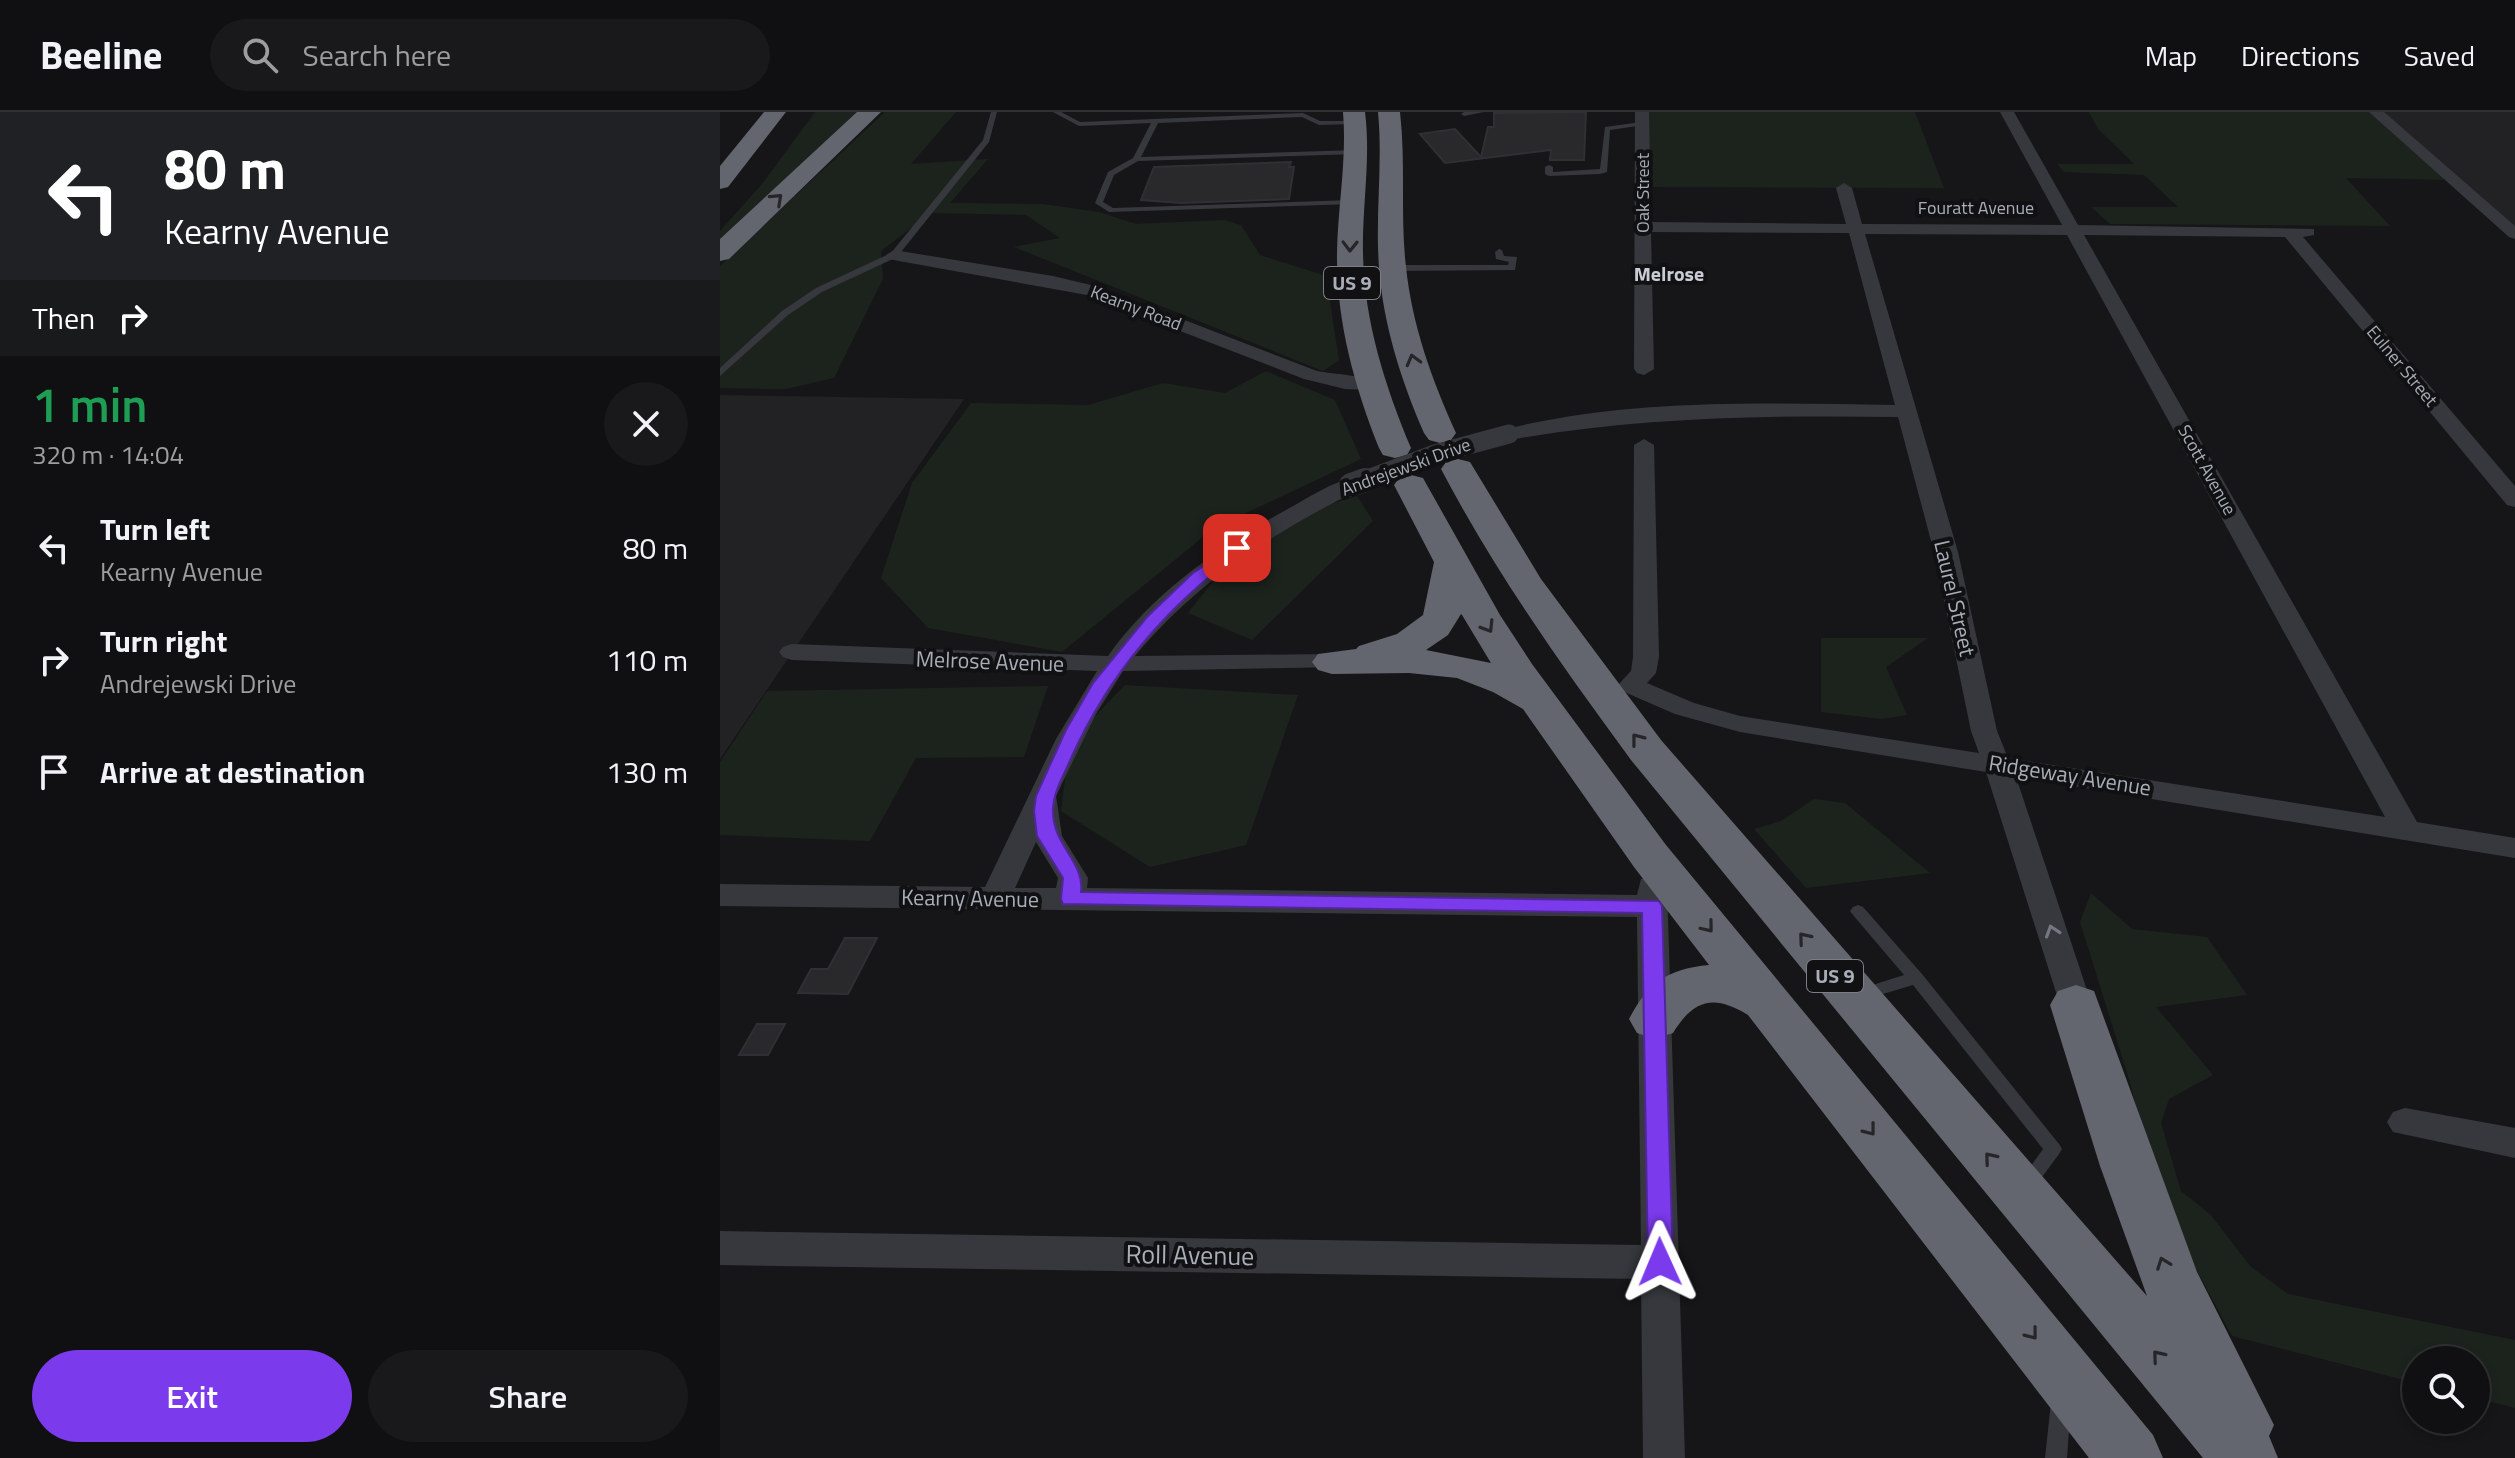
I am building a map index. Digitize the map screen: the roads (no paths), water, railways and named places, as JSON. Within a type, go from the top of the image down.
[{"type":"highway","points":[[720,182],[775,112]]},
{"type":"highway","points":[[720,253],[870,112]]},
{"type":"highway","name":"US 9","points":[[1389,112],[1393,268],[1414,367],[1449,451],[1504,554],[1563,642],[1664,772],[2245,1458]]},
{"type":"highway","name":"US 9","points":[[1355,117],[1350,270],[1357,325],[1371,384],[1403,466],[1498,643],[1650,856],[2130,1458]]},
{"type":"highway","points":[[1332,662],[1390,650],[1431,630],[1439,623],[1448,602],[1452,562]]},
{"type":"highway","points":[[1563,642],[1592,664],[1631,685]]},
{"type":"highway","points":[[1332,662],[1465,666],[1497,677],[1542,708]]},
{"type":"highway","points":[[1655,1019],[1670,997],[1683,989],[1713,982],[1741,987],[1770,1004]]},
{"type":"highway","points":[[2076,1005],[2122,1152],[2173,1292],[2208,1364],[2260,1458]]},
{"type":"street","name":"Scott Avenue","points":[[2007,112],[2406,829]]},
{"type":"street","points":[[2376,112],[2515,234]]},
{"type":"street","name":"Oak Street","points":[[1642,118],[1644,369]]},
{"type":"street","name":"Laurel Street","points":[[1844,188],[1946,552],[1984,731],[2076,1005]]},
{"type":"street","name":"Fouratt Avenue","points":[[1643,227],[2299,232]]},
{"type":"street","name":"Eulner Street","points":[[2299,232],[2515,500]]},
{"type":"street","name":"Kearny Road","points":[[894,255],[1080,287],[1311,375],[1345,383],[1371,384]]},
{"type":"street","name":"Andrejewski Drive","points":[[995,898],[1086,709],[1115,665],[1152,620],[1198,576],[1271,525],[1351,485],[1435,454],[1509,434],[1586,420],[1663,412],[1905,411]]},
{"type":"street","points":[[1631,685],[1643,673],[1646,657],[1644,445]]},
{"type":"street","name":"Melrose Avenue","points":[[792,652],[1115,665],[1332,662]]},
{"type":"street","name":"Ridgeway Avenue","points":[[1631,685],[1674,706],[1717,719],[2515,848]]},
{"type":"street","name":"Andrejewski Drive","points":[[1045,796],[1047,836],[1073,878],[1070,899]]},
{"type":"street","points":[[1650,856],[1664,1458]]},
{"type":"street","name":"Kearny Avenue","points":[[720,895],[1652,906]]},
{"type":"street","points":[[2405,1122],[2515,1143]]},
{"type":"street","name":"Roll Avenue","points":[[720,1248],[1660,1262]]},
{"type":"lane","points":[[720,373],[785,313],[819,290],[894,255],[986,140],[994,112]]},
{"type":"lane","points":[[1056,112],[1079,124],[1303,115],[1319,123],[1355,117]]},
{"type":"lane","points":[[1464,114],[1481,112]]},
{"type":"lane","points":[[1549,167],[1549,174],[1604,170],[1607,128],[1642,118]]},
{"type":"lane","points":[[1136,159],[1155,122]]},
{"type":"lane","points":[[1353,202],[1112,210],[1099,203],[1111,174],[1136,159],[1356,152]]},
{"type":"lane","points":[[1393,268],[1512,268],[1514,259],[1500,259],[1499,252]]},
{"type":"lane","points":[[1429,255],[1438,268]]},
{"type":"lane","points":[[1858,911],[1916,978],[2053,1149],[2020,1193]]},
{"type":"lane","points":[[1853,997],[1916,978]]},
{"type":"lane","points":[[2056,1458],[2063,1374]]},
{"type":"district","name":"Melrose","points":[[1669,274]]}]
